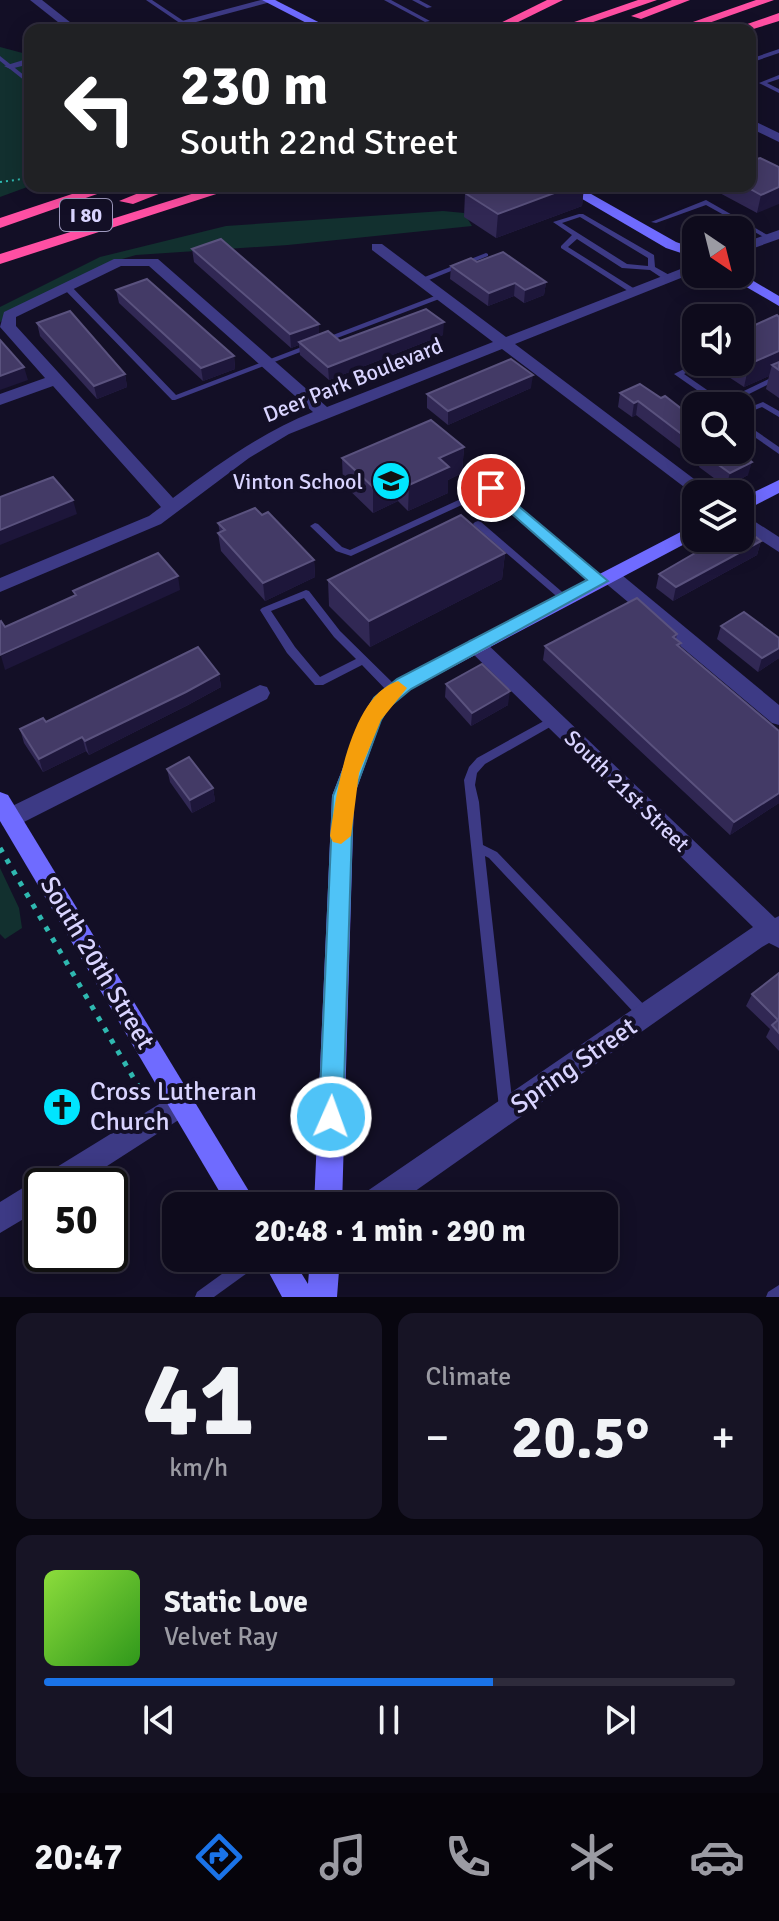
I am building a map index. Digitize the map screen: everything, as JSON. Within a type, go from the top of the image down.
[{"type":"highway","points":[[515,20],[549,0]]},
{"type":"highway","points":[[506,24],[557,0]]},
{"type":"highway","points":[[576,24],[651,0]]},
{"type":"highway","points":[[611,24],[684,0]]},
{"type":"highway","points":[[655,24],[727,0]]},
{"type":"highway","points":[[694,24],[768,0]]},
{"type":"highway","points":[[748,24],[779,15]]},
{"type":"highway","points":[[753,24],[779,15]]},
{"type":"highway","points":[[51,205],[87,192]]},
{"type":"highway","name":"I 80","points":[[0,223],[93,192]]},
{"type":"highway","name":"I 80","points":[[0,243],[153,192]]},
{"type":"highway","points":[[0,259],[214,192]]},
{"type":"main road","points":[[271,2],[300,24]]},
{"type":"main road","points":[[271,2],[317,24]]},
{"type":"main road","points":[[578,192],[682,249]]},
{"type":"main road","points":[[604,192],[682,243]]},
{"type":"main road","points":[[754,287],[779,302]]},
{"type":"main road","points":[[754,499],[779,486]]},
{"type":"main road","points":[[329,1192],[343,796],[371,719],[394,691],[682,538]]},
{"type":"main road","name":"South 20th Street","points":[[5,810],[236,1192]]},
{"type":"main road","points":[[284,1272],[299,1297]]},
{"type":"main road","points":[[322,1297],[324,1272]]},
{"type":"street","points":[[35,0],[67,24]]},
{"type":"street","points":[[179,24],[271,2]]},
{"type":"street","points":[[756,125],[776,133]]},
{"type":"street","points":[[754,244],[774,236]]},
{"type":"street","points":[[377,247],[686,480]]},
{"type":"street","points":[[173,509],[8,327],[6,319],[128,260],[153,262],[324,413]]},
{"type":"street","name":"Deer Park Boulevard","points":[[0,585],[136,530],[173,509],[262,441],[324,413],[682,272]]},
{"type":"street","points":[[0,400],[55,380]]},
{"type":"street","points":[[754,528],[779,546]]},
{"type":"street","points":[[605,579],[779,717]]},
{"type":"street","name":"South 21st Street","points":[[476,645],[777,932]]},
{"type":"street","points":[[5,810],[260,693]]},
{"type":"street","name":"Spring Street","points":[[391,1192],[753,939],[777,932]]},
{"type":"street","points":[[79,1168],[182,1103]]},
{"type":"street","points":[[0,1219],[24,1204]]},
{"type":"lane","points":[[149,0],[183,23]]},
{"type":"lane","points":[[387,0],[427,21]]},
{"type":"lane","points":[[415,0],[429,7]]},
{"type":"lane","points":[[756,59],[779,51]]},
{"type":"lane","points":[[5,62],[24,78]]},
{"type":"lane","points":[[779,77],[762,83],[779,91]]},
{"type":"lane","points":[[654,222],[706,202],[774,236]]},
{"type":"lane","points":[[652,268],[651,257],[581,215],[556,222],[625,266],[652,268],[668,278]]},
{"type":"lane","points":[[576,236],[563,247],[634,291]]},
{"type":"lane","points":[[421,280],[486,255]]},
{"type":"lane","points":[[67,287],[175,398],[443,296]]},
{"type":"lane","points":[[682,372],[678,374],[702,392]]},
{"type":"lane","points":[[746,392],[779,376]]},
{"type":"lane","points":[[754,408],[763,404],[779,415]]},
{"type":"lane","points":[[754,433],[779,451]]},
{"type":"lane","points":[[315,526],[339,549],[351,553],[491,488],[605,579]]},
{"type":"lane","points":[[478,524],[565,599]]},
{"type":"lane","points":[[363,660],[319,682],[291,650],[265,610],[306,593],[326,621],[394,691]]},
{"type":"lane","points":[[506,1114],[473,802],[468,786],[471,770],[553,720]]},
{"type":"lane","points":[[478,848],[493,855],[572,941],[588,951],[646,1016]]},
{"type":"lane","points":[[202,1297],[237,1272]]},
{"type":"lane","points":[[773,1297],[779,1292]]},
{"type":"path","points":[[0,182],[24,179]]},
{"type":"path","points":[[0,848],[157,1119]]},
{"type":"green space","points":[[0,47],[24,53],[24,188],[0,197]]},
{"type":"green space","points":[[443,211],[464,213],[472,226],[288,245],[136,255],[108,263],[70,281],[0,322],[0,307],[100,257],[226,226]]},
{"type":"green space","points":[[0,868],[19,908],[22,928],[5,939],[0,934]]},
{"type":"building","points":[[760,158],[779,167],[779,187],[761,195],[756,192],[756,159]]},
{"type":"building","points":[[468,192],[557,192],[498,214],[465,193]]},
{"type":"building","points":[[221,239],[319,324],[290,334],[192,249]]},
{"type":"building","points":[[503,252],[546,282],[525,290],[515,283],[489,293],[451,266],[471,258],[477,262]]},
{"type":"building","points":[[147,279],[234,356],[201,368],[116,290]]},
{"type":"building","points":[[426,309],[444,322],[328,367],[299,342],[328,331],[340,341]]},
{"type":"building","points":[[70,311],[125,374],[94,386],[37,323]]},
{"type":"building","points":[[777,315],[779,317],[779,351],[754,362],[754,326]]},
{"type":"building","points":[[0,340],[24,367],[0,376]]},
{"type":"building","points":[[511,359],[533,375],[448,411],[427,394]]},
{"type":"building","points":[[640,384],[661,398],[665,396],[682,409],[682,434],[638,401],[634,403],[620,393]]},
{"type":"building","points":[[431,420],[464,447],[439,458],[449,467],[409,485],[399,475],[373,487],[342,458]]},
{"type":"building","points":[[717,464],[748,464],[730,473]]},
{"type":"building","points":[[53,477],[73,500],[0,530],[0,497]]},
{"type":"building","points":[[255,508],[262,515],[268,512],[314,560],[263,583],[218,533],[225,530],[218,523]]},
{"type":"building","points":[[461,515],[505,553],[369,621],[328,580]]},
{"type":"building","points":[[697,552],[741,552],[676,587],[659,574]]},
{"type":"building","points":[[158,553],[178,576],[0,655],[1,621],[5,627],[76,595],[73,591]]},
{"type":"building","points":[[637,598],[677,634],[673,637],[681,643],[677,645],[779,731],[779,793],[734,822],[545,646]]},
{"type":"building","points":[[744,612],[779,638],[779,648],[762,658],[721,626]]},
{"type":"building","points":[[198,647],[219,674],[85,741],[82,737],[39,759],[20,729],[43,718],[46,722]]},
{"type":"building","points":[[482,664],[510,691],[472,713],[446,684]]},
{"type":"building","points":[[189,757],[213,788],[190,800],[167,769]]},
{"type":"building","points":[[779,973],[779,1033],[772,1025],[778,1020],[752,994]]},
{"type":"slow traffic","points":[[341,836],[343,796],[349,773],[371,719],[381,703],[398,688]]},
{"type":"place","name":"Vinton School","points":[[391,481]]},
{"type":"place","name":"Cross Lutheran Church","points":[[62,1107]]},
{"type":"route","points":[[331,1117],[343,796],[371,719],[381,703],[404,684],[600,581],[491,488]]}]
